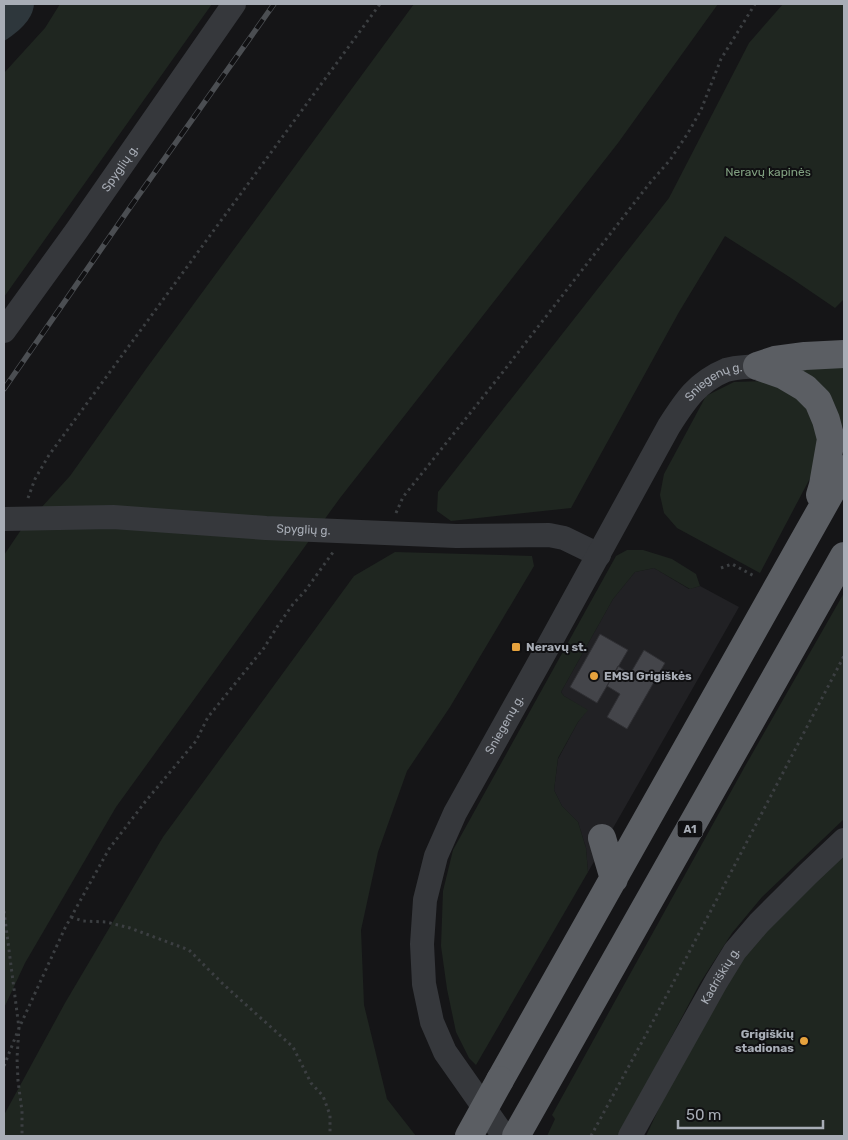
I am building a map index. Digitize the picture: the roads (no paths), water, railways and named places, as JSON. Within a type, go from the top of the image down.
[{"type":"highway","points":[[757,366],[775,360],[804,356],[844,354]]},
{"type":"highway","points":[[757,366],[783,375],[806,388],[818,401],[826,420],[831,439],[823,485],[806,536]]},
{"type":"highway","points":[[468,1136],[844,469]]},
{"type":"highway","name":"A1","points":[[516,1136],[844,556]]},
{"type":"highway","points":[[602,838],[614,880]]},
{"type":"street","name":"Spyglių g.","points":[[4,331],[77,230],[234,4]]},
{"type":"street","name":"Sniegenų g.","points":[[504,1136],[444,1052],[432,1022],[424,984],[422,944],[425,900],[436,856],[455,813],[669,426],[685,401],[702,384],[728,370],[757,366]]},
{"type":"street","name":"Spyglių g.","points":[[14,519],[113,516],[266,528],[456,536],[549,535],[564,538],[599,555]]},
{"type":"street","name":"Kadriškių g.","points":[[630,1136],[735,951],[759,923],[844,840]]},
{"type":"railway","points":[[4,389],[274,4]]},
{"type":"place","name":"Neravų st.","points":[[516,647]]},
{"type":"place","name":"EMSI Grigiškės","points":[[594,676]]},
{"type":"place","name":"Grigiškių stadionas","points":[[804,1041]]},
{"type":"park label","name":"Neravų kapinės","points":[[768,172]]}]
